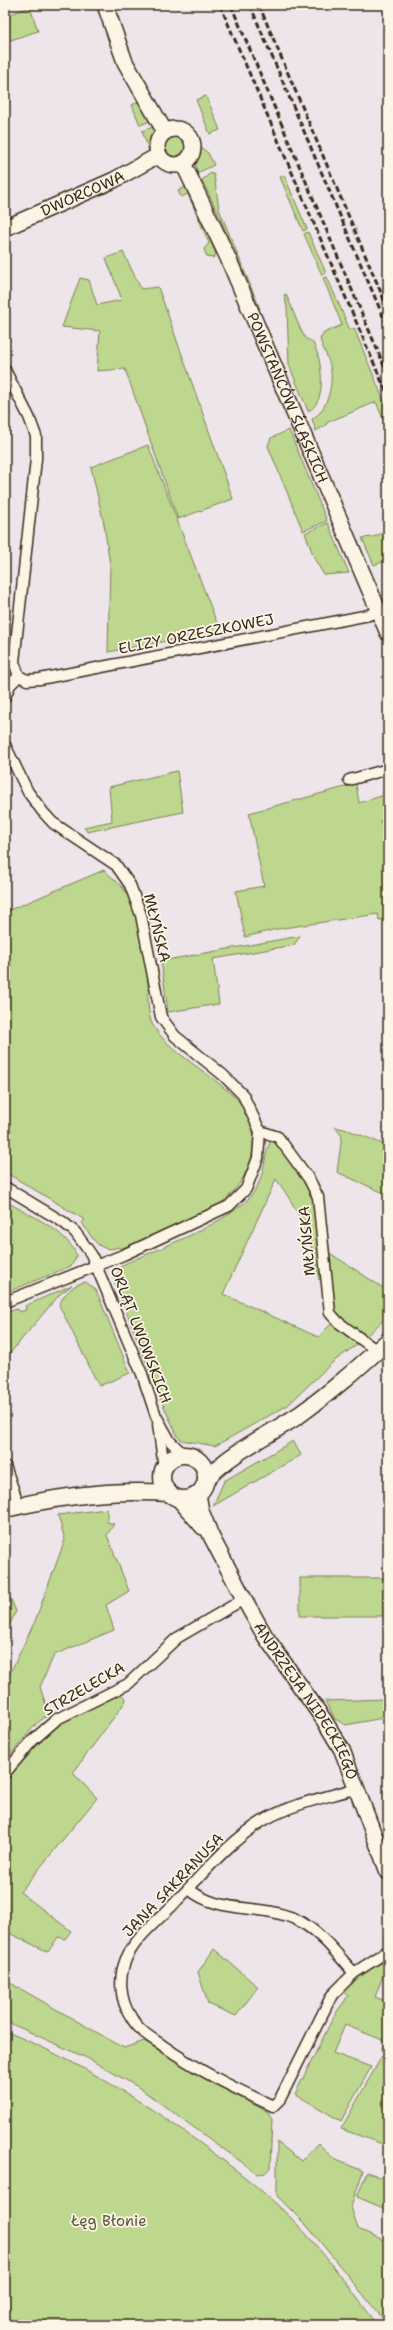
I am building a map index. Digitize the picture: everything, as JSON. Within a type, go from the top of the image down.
[{"type":"main road","points":[[199,1460],[219,1456],[249,1444],[297,1416],[320,1400],[382,1346]]},
{"type":"main road","points":[[114,1492],[192,1498],[198,1494],[206,1479],[249,1444]]},
{"type":"main road","points":[[12,1508],[66,1497],[114,1492],[146,1484],[163,1472],[171,1458],[183,1454],[199,1460],[204,1465],[206,1479]]},
{"type":"main road","points":[[163,1472],[165,1488],[173,1496]]},
{"type":"street","points":[[105,5],[125,62],[144,92],[165,132]]},
{"type":"street","points":[[179,129],[191,138],[193,152],[183,163],[168,164],[159,155],[157,145],[165,132],[179,129]]},
{"type":"street","name":"DWORCOWA","points":[[5,228],[114,180],[159,155]]},
{"type":"street","name":"POWSTAŃCÓW ŚLĄSKICH","points":[[183,163],[228,258],[388,633]]},
{"type":"street","points":[[5,370],[29,417],[36,436],[36,459],[14,662],[19,676],[10,685],[5,697]]},
{"type":"street","name":"ELIZY ORZESZKOWEJ","points":[[19,676],[28,680],[40,679],[369,616],[378,610]]},
{"type":"street","name":"MŁYŃSKA","points":[[5,745],[28,792],[43,812],[53,823],[116,865],[130,885],[141,915],[161,1017],[175,1036],[223,1075],[243,1095],[260,1131],[258,1158],[251,1179],[238,1199],[219,1212],[123,1255]]},
{"type":"street","points":[[349,780],[388,769]]},
{"type":"street","name":"MŁYŃSKA","points":[[260,1131],[278,1137],[309,1179],[318,1197],[330,1313],[338,1322],[382,1346]]},
{"type":"street","name":"ORLĄT LWOWSKICH","points":[[5,1187],[63,1222],[75,1232],[97,1264],[156,1416],[170,1441],[183,1454]]},
{"type":"street","name":"ORLĄT LWOWSKICH","points":[[97,1264],[123,1255]]},
{"type":"street","points":[[5,1302],[97,1264]]},
{"type":"street","name":"ORLĄT LWOWSKICH","points":[[156,1416],[163,1472]]},
{"type":"street","points":[[5,1466],[12,1508]]},
{"type":"street","name":"ANDRZEJA NIDECKIEGO","points":[[198,1494],[201,1512],[210,1536],[244,1599],[265,1636],[333,1734],[357,1788],[388,1872]]},
{"type":"street","name":"ANDRZEJA NIDECKIEGO","points":[[173,1496],[210,1536]]},
{"type":"street","name":"STRZELECKA","points":[[5,1773],[32,1741],[57,1719],[128,1684],[177,1638],[244,1599]]},
{"type":"street","name":"JANA SAKRANUSA","points":[[354,1972],[330,2000],[276,2106],[273,2106],[204,2073],[138,2026],[126,2009],[121,1987],[122,1968],[131,1950],[238,1840],[266,1820],[301,1802],[357,1788]]},
{"type":"street","points":[[189,1889],[203,1898],[220,1905],[267,1911],[301,1922],[330,1945],[354,1972],[388,1951]]},
{"type":"green space","points":[[30,7],[38,31],[5,42],[5,16]]},
{"type":"green space","points":[[206,96],[220,130],[210,134],[196,100]]},
{"type":"green space","points":[[138,102],[141,104],[150,121],[140,125],[132,105]]},
{"type":"green space","points":[[153,127],[155,135],[149,151],[142,131]]},
{"type":"green space","points":[[175,136],[183,139],[186,147],[183,155],[175,158],[167,155],[164,147],[167,139]]},
{"type":"green space","points":[[199,146],[208,153],[214,165],[197,173],[196,165]]},
{"type":"green space","points":[[211,173],[214,175],[219,209],[260,309],[253,303],[222,222],[202,180]]},
{"type":"green space","points":[[284,175],[307,229],[303,231],[280,177]]},
{"type":"green space","points":[[185,187],[196,205],[216,254],[213,258],[207,257],[204,249],[209,243],[188,194],[181,197],[178,191]]},
{"type":"green space","points":[[308,232],[326,273],[322,275],[304,234]]},
{"type":"green space","points":[[123,252],[141,289],[158,287],[233,499],[178,519],[125,369],[97,371],[100,331],[62,327],[80,278],[89,280],[97,305],[122,300],[106,258]]},
{"type":"green space","points":[[327,277],[350,330],[354,328],[388,411],[388,431],[376,402],[326,423],[326,425],[316,431],[312,419],[318,415],[326,403],[331,381],[329,362],[320,339],[324,333],[342,325],[323,278]]},
{"type":"green space","points":[[286,294],[301,331],[305,338],[313,343],[321,369],[321,390],[314,406],[308,411],[289,365],[287,307],[284,295]]},
{"type":"green space","points":[[289,430],[327,521],[303,531],[268,446],[271,438]]},
{"type":"green space","points":[[148,445],[220,631],[108,652],[110,565],[104,524],[91,467]]},
{"type":"green space","points":[[328,523],[349,573],[324,575],[315,560],[305,533]]},
{"type":"green space","points":[[388,531],[388,560],[374,565],[362,538],[373,537]]},
{"type":"green space","points":[[177,771],[183,812],[87,832],[84,827],[112,821],[109,787]]},
{"type":"green space","points":[[356,784],[359,803],[388,794],[388,817],[380,821],[388,837],[388,918],[379,920],[378,914],[277,929],[245,937],[236,891],[264,886],[249,813]]},
{"type":"green space","points":[[104,870],[123,888],[135,911],[144,945],[148,979],[149,1011],[151,1021],[155,1029],[169,1045],[212,1078],[238,1101],[245,1109],[251,1122],[254,1136],[253,1150],[249,1164],[235,1189],[225,1199],[214,1208],[192,1220],[168,1231],[120,1249],[119,1247],[112,1249],[101,1246],[93,1239],[82,1223],[85,1220],[5,1172],[5,912]]},
{"type":"green space","points":[[300,936],[294,945],[213,959],[219,1004],[168,1012],[161,961]]},
{"type":"green space","points":[[335,1127],[348,1130],[388,1146],[388,1195],[337,1172],[342,1136]]},
{"type":"green space","points":[[271,1140],[277,1142],[286,1153],[311,1193],[315,1207],[322,1278],[319,1280],[317,1267],[309,1240],[298,1214],[276,1179],[223,1294],[318,1337],[333,1322],[361,1342],[334,1361],[288,1405],[215,1446],[181,1440],[177,1435],[160,1398],[114,1280],[122,1265],[213,1224],[230,1214],[244,1203],[254,1192],[261,1179],[268,1146]]},
{"type":"green space","points":[[5,1201],[56,1230],[72,1246],[77,1256],[71,1266],[5,1293]]},
{"type":"green space","points":[[328,1252],[388,1291],[388,1316],[365,1337],[340,1318],[332,1306]]},
{"type":"green space","points":[[86,1282],[96,1290],[130,1373],[99,1386],[59,1305],[73,1287]]},
{"type":"green space","points":[[72,1285],[59,1295],[5,1359],[5,1313],[17,1309],[19,1312],[26,1310],[25,1306]]},
{"type":"green space","points":[[293,1441],[301,1455],[213,1506],[224,1481]]},
{"type":"green space","points":[[107,1509],[107,1522],[114,1524],[107,1535],[129,1591],[106,1605],[114,1630],[54,1655],[40,1687],[49,1714],[36,1724],[5,1761],[5,1684],[35,1621],[65,1540],[58,1515]]},
{"type":"green space","points":[[300,1578],[383,1578],[383,1616],[300,1616]]},
{"type":"green space","points":[[9,1595],[16,1611],[5,1635],[5,1597]]},
{"type":"green space","points":[[114,1694],[122,1695],[126,1698],[125,1702],[73,1773],[97,1798],[20,1892],[71,1931],[65,1939],[58,1937],[48,1952],[5,1931],[5,1781],[55,1726]]},
{"type":"green space","points":[[388,1699],[388,1717],[346,1725],[335,1719],[325,1701]]},
{"type":"green space","points":[[214,1949],[258,1987],[236,2016],[208,2004],[198,1972]]},
{"type":"green space","points":[[388,1959],[388,1969],[386,1968],[375,1997],[388,2002],[388,2047],[386,2053],[381,2051],[385,2041],[345,2025],[333,2053],[371,2067],[341,2121],[295,2094],[334,2016],[348,1996],[342,1991],[357,1977]]},
{"type":"green space","points":[[5,1980],[124,2048],[144,2041],[210,2082],[268,2112],[272,2119],[270,2168],[265,2173],[258,2174],[138,2087],[87,2058],[5,2021]]},
{"type":"green space","name":"Łęg Błonie","points":[[5,2031],[59,2055],[135,2099],[184,2132],[260,2189],[307,2235],[378,2325],[5,2325]]},
{"type":"green space","points":[[382,2056],[385,2058],[388,2057],[388,2146],[341,2129]]},
{"type":"green space","points":[[277,2142],[301,2161],[318,2143],[334,2159],[363,2171],[351,2207],[358,2229],[388,2242],[388,2325],[308,2227],[277,2196]]},
{"type":"green space","points":[[367,2172],[388,2180],[383,2198],[388,2201],[388,2210],[357,2197]]},
{"type":"railway","points":[[220,5],[388,396]]},
{"type":"railway","points":[[231,5],[388,375]]},
{"type":"railway","points":[[250,5],[388,328]]},
{"type":"railway","points":[[259,5],[388,309]]}]
